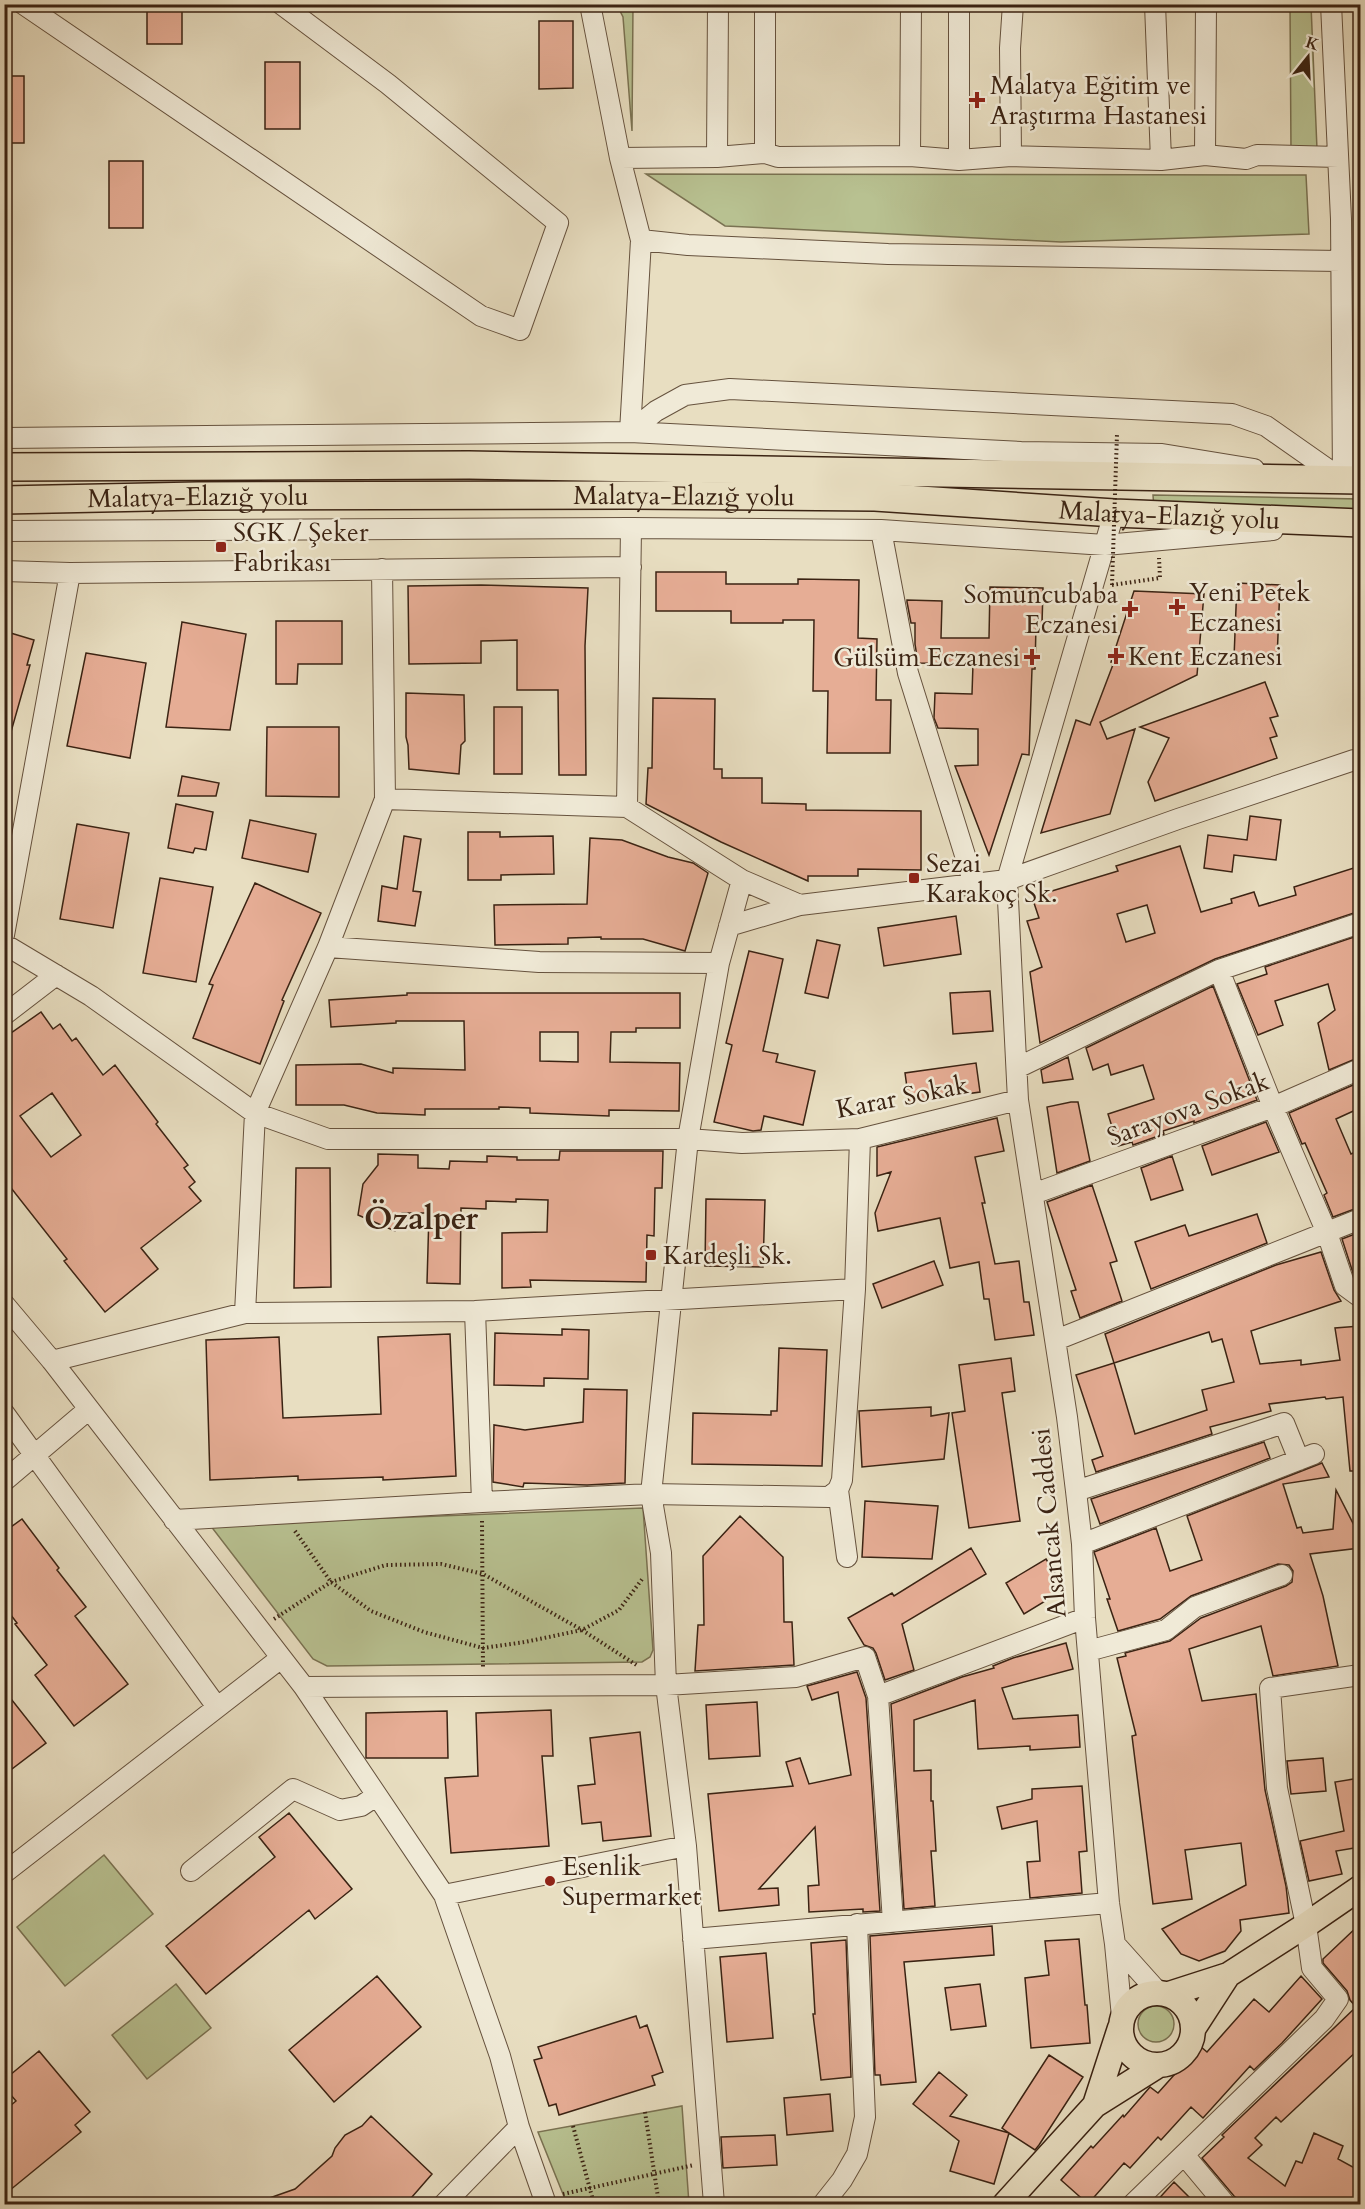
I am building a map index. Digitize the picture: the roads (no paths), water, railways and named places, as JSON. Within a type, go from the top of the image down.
[{"type":"highway","name":"Malatya-Elazığ yolu","points":[[4,467],[469,465],[1352,480]]},
{"type":"highway","name":"Malatya-Elazığ yolu","points":[[4,500],[198,496],[863,496],[1114,513],[1355,523]]},
{"type":"main road","points":[[1095,2105],[1121,2022],[1127,2007],[1136,1999],[1146,1994],[1164,1993],[1228,1974],[1360,1888]]},
{"type":"main road","points":[[1193,2030],[1228,1974]]},
{"type":"main road","points":[[1121,2022],[1122,2040],[1127,2050],[1135,2058],[1145,2064],[1157,2066],[1178,2059],[1192,2041],[1192,2018],[1187,2008],[1179,2000],[1164,1993]]},
{"type":"main road","points":[[1005,2205],[1095,2105],[1157,2066]]},
{"type":"street","points":[[23,4],[481,316],[520,330],[558,224],[388,84],[281,4]]},
{"type":"street","points":[[590,4],[620,158],[641,240],[630,432]]},
{"type":"street","points":[[717,157],[718,4]]},
{"type":"street","points":[[765,4],[765,153]]},
{"type":"street","points":[[910,156],[911,4]]},
{"type":"street","points":[[959,4],[959,160]]},
{"type":"street","points":[[1011,156],[1010,48],[1013,4]]},
{"type":"street","points":[[1155,4],[1161,160]]},
{"type":"street","points":[[1205,155],[1206,4]]},
{"type":"street","points":[[1331,4],[1352,480]]},
{"type":"street","points":[[620,158],[717,157],[765,153],[778,157],[910,156],[959,160],[1011,156],[1161,160],[1205,155],[1246,159],[1257,155],[1338,157]]},
{"type":"street","points":[[641,240],[688,245],[888,254],[1341,261]]},
{"type":"street","points":[[630,432],[656,411],[685,395],[730,388],[1232,414],[1266,426],[1352,480]]},
{"type":"street","points":[[4,438],[630,432],[1021,452],[1162,454],[1312,480]]},
{"type":"street","name":"Alsancak Caddesi","points":[[1114,513],[1007,880],[1018,1100],[1056,1340],[1082,1544],[1085,1618],[1121,2022]]},
{"type":"street","points":[[4,531],[631,528],[881,530],[1105,545],[1355,523]]},
{"type":"street","points":[[627,807],[631,528]]},
{"type":"street","points":[[881,530],[908,673],[974,884]]},
{"type":"street","points":[[4,571],[70,573],[631,567]]},
{"type":"street","points":[[245,1312],[255,1113],[328,947],[386,799],[382,569]]},
{"type":"street","points":[[4,935],[70,573]]},
{"type":"street","points":[[729,926],[800,905],[1007,880],[1178,819],[1354,760],[1360,760]]},
{"type":"street","points":[[386,799],[627,807],[742,880],[800,905]]},
{"type":"street","points":[[714,2205],[686,1846],[666,1685],[661,1553],[651,1494],[688,1139],[719,963],[742,880]]},
{"type":"street","points":[[1017,1068],[1219,970],[1360,923]]},
{"type":"street","name":"Karar Sokak","points":[[4,944],[91,996],[255,1113],[328,1140],[688,1139],[741,1143],[860,1138],[1018,1100]]},
{"type":"street","points":[[328,947],[539,962],[719,963]]},
{"type":"street","points":[[1219,970],[1273,1107],[1327,1233],[1345,1286],[1360,1297]]},
{"type":"street","points":[[4,1015],[56,975]]},
{"type":"street","name":"Sarayova Sokak","points":[[1033,1194],[1273,1107],[1360,1069]]},
{"type":"street","points":[[847,1557],[838,1490],[842,1480],[855,1289],[860,1138]]},
{"type":"street","points":[[1056,1340],[1360,1219]]},
{"type":"street","points":[[52,1361],[245,1312],[475,1311],[855,1289]]},
{"type":"street","points":[[4,1304],[52,1361],[304,1687],[444,1895],[500,2056],[519,2127],[546,2205]]},
{"type":"street","points":[[475,1311],[482,1502]]},
{"type":"street","points":[[4,1481],[89,1409]]},
{"type":"street","points":[[4,1413],[36,1454],[217,1707]]},
{"type":"street","points":[[1076,1491],[1284,1423],[1306,1457],[1082,1544]]},
{"type":"street","points":[[174,1520],[651,1494],[829,1497],[838,1490]]},
{"type":"street","points":[[1088,1651],[1166,1630],[1195,1607],[1282,1575]]},
{"type":"street","points":[[878,1696],[1085,1618]]},
{"type":"street","points":[[304,1687],[666,1685],[796,1677],[865,1657],[878,1696],[894,1922]]},
{"type":"street","points":[[8,1863],[281,1658]]},
{"type":"street","points":[[1133,2205],[1324,2019],[1338,1999],[1311,1968],[1306,1925],[1277,1788],[1270,1688],[1360,1675]]},
{"type":"street","points":[[191,1871],[293,1789],[340,1810],[361,1806],[376,1796]]},
{"type":"street","points":[[444,1895],[686,1846]]},
{"type":"street","points":[[693,1939],[1109,1903]]},
{"type":"street","points":[[823,2205],[842,2180],[857,2154],[865,2117],[856,1924]]},
{"type":"street","points":[[1115,1944],[1164,1993]]},
{"type":"street","points":[[444,2205],[519,2127]]},
{"type":"street","points":[[1185,2156],[1225,2205]]},
{"type":"place","name":"Malatya Eğitim ve Araştırma Hastanesi","points":[[977,100]]},
{"type":"place","name":"SGK / Şeker Fabrikası","points":[[221,547]]},
{"type":"place","name":"Yeni Petek Eczanesi","points":[[1177,607]]},
{"type":"place","name":"Somuncubaba Eczanesi","points":[[1130,609]]},
{"type":"place","name":"Kent Eczanesi","points":[[1116,656]]},
{"type":"place","name":"Gülsüm Eczanesi","points":[[1032,657]]},
{"type":"place","name":"Sezai Karakoç Sk.","points":[[914,878]]},
{"type":"place","name":"Kardeşli Sk.","points":[[651,1255]]},
{"type":"place","name":"Esenlik Supermarket","points":[[550,1881]]},
{"type":"district","name":"Özalper","points":[[421,1219]]}]
